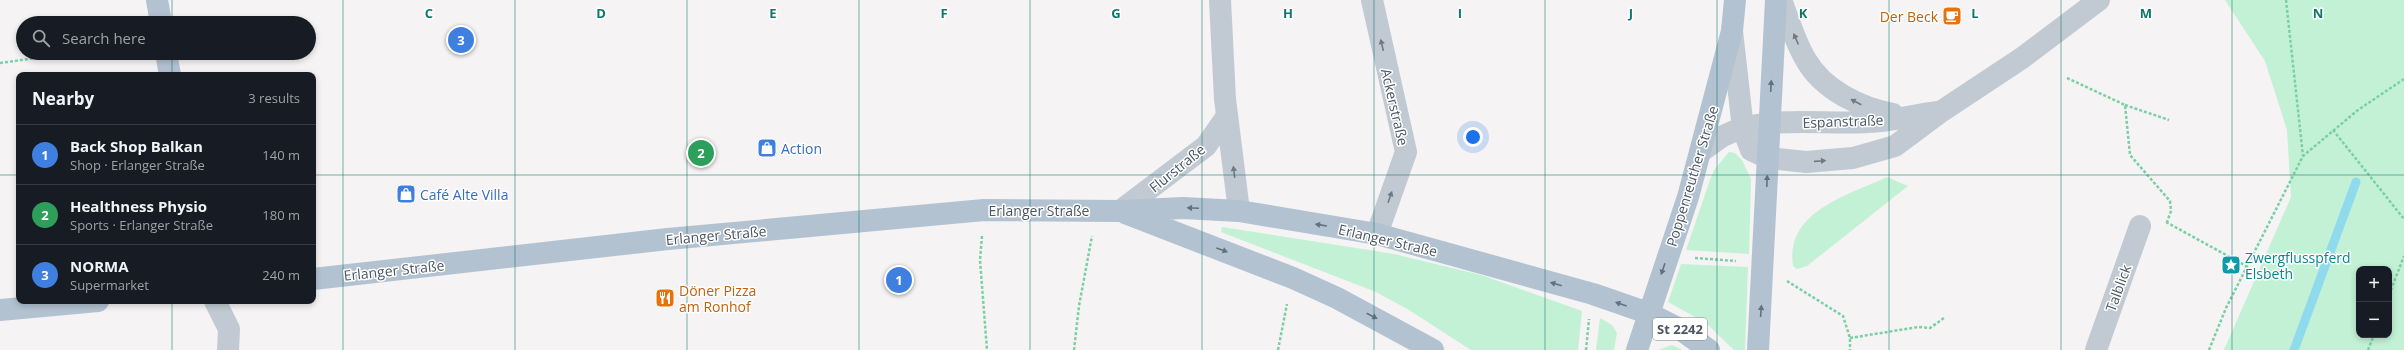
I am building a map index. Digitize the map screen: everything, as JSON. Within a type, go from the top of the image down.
[{"type":"main road","points":[[157,0],[160,16]]},
{"type":"main road","name":"Poppenreuther Straße","points":[[1637,350],[1648,313],[1688,197],[1732,31],[1736,0]]},
{"type":"main road","points":[[1758,350],[1765,262],[1769,125],[1776,0]]},
{"type":"main road","points":[[167,60],[169,72]]},
{"type":"main road","name":"Erlanger Straße","points":[[316,279],[668,239],[984,210],[1120,211],[1176,208],[1239,211],[1377,234],[1593,294],[1648,313]]},
{"type":"main road","name":"Erlanger Straße","points":[[1120,211],[1293,278],[1337,298],[1433,350]]},
{"type":"main road","points":[[0,310],[65,304]]},
{"type":"main road","name":"St 2242","points":[[1648,313],[1680,329],[1709,350]]},
{"type":"street","points":[[1220,0],[1227,116],[1239,211]]},
{"type":"street","name":"Ackerstraße","points":[[1372,0],[1406,152],[1377,234]]},
{"type":"street","points":[[1781,0],[1806,61],[1824,83],[1865,107],[1906,117]]},
{"type":"street","name":"Espanstraße","points":[[1732,31],[1743,129],[1751,150],[1768,158],[1806,162],[1854,158],[1895,146],[1942,111],[2022,58],[2099,0]]},
{"type":"street","name":"Espanstraße","points":[[1700,152],[1724,136],[1743,129],[1807,121],[1868,122],[1942,111]]},
{"type":"street","name":"Flurstraße","points":[[1120,211],[1206,146],[1227,116]]},
{"type":"street","name":"Talblick","points":[[2096,350],[2140,226]]},
{"type":"street","points":[[216,304],[228,329],[228,350]]},
{"type":"path","points":[[2286,0],[2303,156]]},
{"type":"path","points":[[0,63],[22,60]]},
{"type":"path","points":[[2067,78],[2125,105],[2169,120]]},
{"type":"path","points":[[2209,350],[2226,308],[2303,156],[2358,110],[2404,79]]},
{"type":"path","points":[[2125,105],[2130,155],[2170,201],[2171,211],[2167,222]]},
{"type":"path","points":[[2333,130],[2404,219]]},
{"type":"path","points":[[984,210],[980,260],[987,350]]},
{"type":"path","points":[[1074,350],[1079,306],[1097,210]]},
{"type":"path","points":[[2140,226],[2167,222],[2248,267]]},
{"type":"path","points":[[2392,287],[2404,256]]},
{"type":"path","points":[[1691,258],[1741,261]]},
{"type":"path","points":[[1278,350],[1293,278]]},
{"type":"path","points":[[1786,280],[1843,316],[1850,338],[1850,350]]},
{"type":"path","points":[[1586,350],[1590,310]]},
{"type":"path","points":[[1850,338],[1918,327],[1930,328],[1944,318]]},
{"type":"path","points":[[2368,350],[2373,338]]},
{"type":"green space","points":[[2225,0],[2404,0],[2404,350],[2224,350],[2291,197],[2287,130],[2265,61]]},
{"type":"green space","points":[[1729,152],[1735,153],[1742,160],[1751,179],[1749,254],[1686,250],[1714,170]]},
{"type":"green space","points":[[1887,177],[1908,186],[1807,266],[1797,269],[1793,266],[1793,247],[1799,231],[1809,218],[1838,199]]},
{"type":"green space","points":[[1222,227],[1394,254],[1481,275],[1582,311],[1578,350],[1471,350],[1409,310],[1376,292],[1221,232]]},
{"type":"green space","points":[[1681,264],[1748,267],[1745,350],[1734,350],[1706,323],[1668,302]]},
{"type":"green space","points":[[1600,318],[1612,325],[1617,333],[1614,350],[1596,350]]},
{"type":"green space","points":[[1672,345],[1683,350],[1658,350]]},
{"type":"waterway","points":[[2294,350],[2356,182]]},
{"type":"place","name":"Der Beck","points":[[1952,16]]},
{"type":"place","name":"NORMA","points":[[461,40]]},
{"type":"place","name":"Action","points":[[767,148]]},
{"type":"place","name":"Healthness Physio","points":[[701,153]]},
{"type":"place","name":"Café Alte Villa","points":[[406,194]]},
{"type":"place","name":"Zwergflusspferd Elsbeth","points":[[2231,265]]},
{"type":"place","name":"Back Shop Balkan","points":[[899,280]]},
{"type":"place","name":"Döner Pizza am Ronhof","points":[[665,298]]}]
